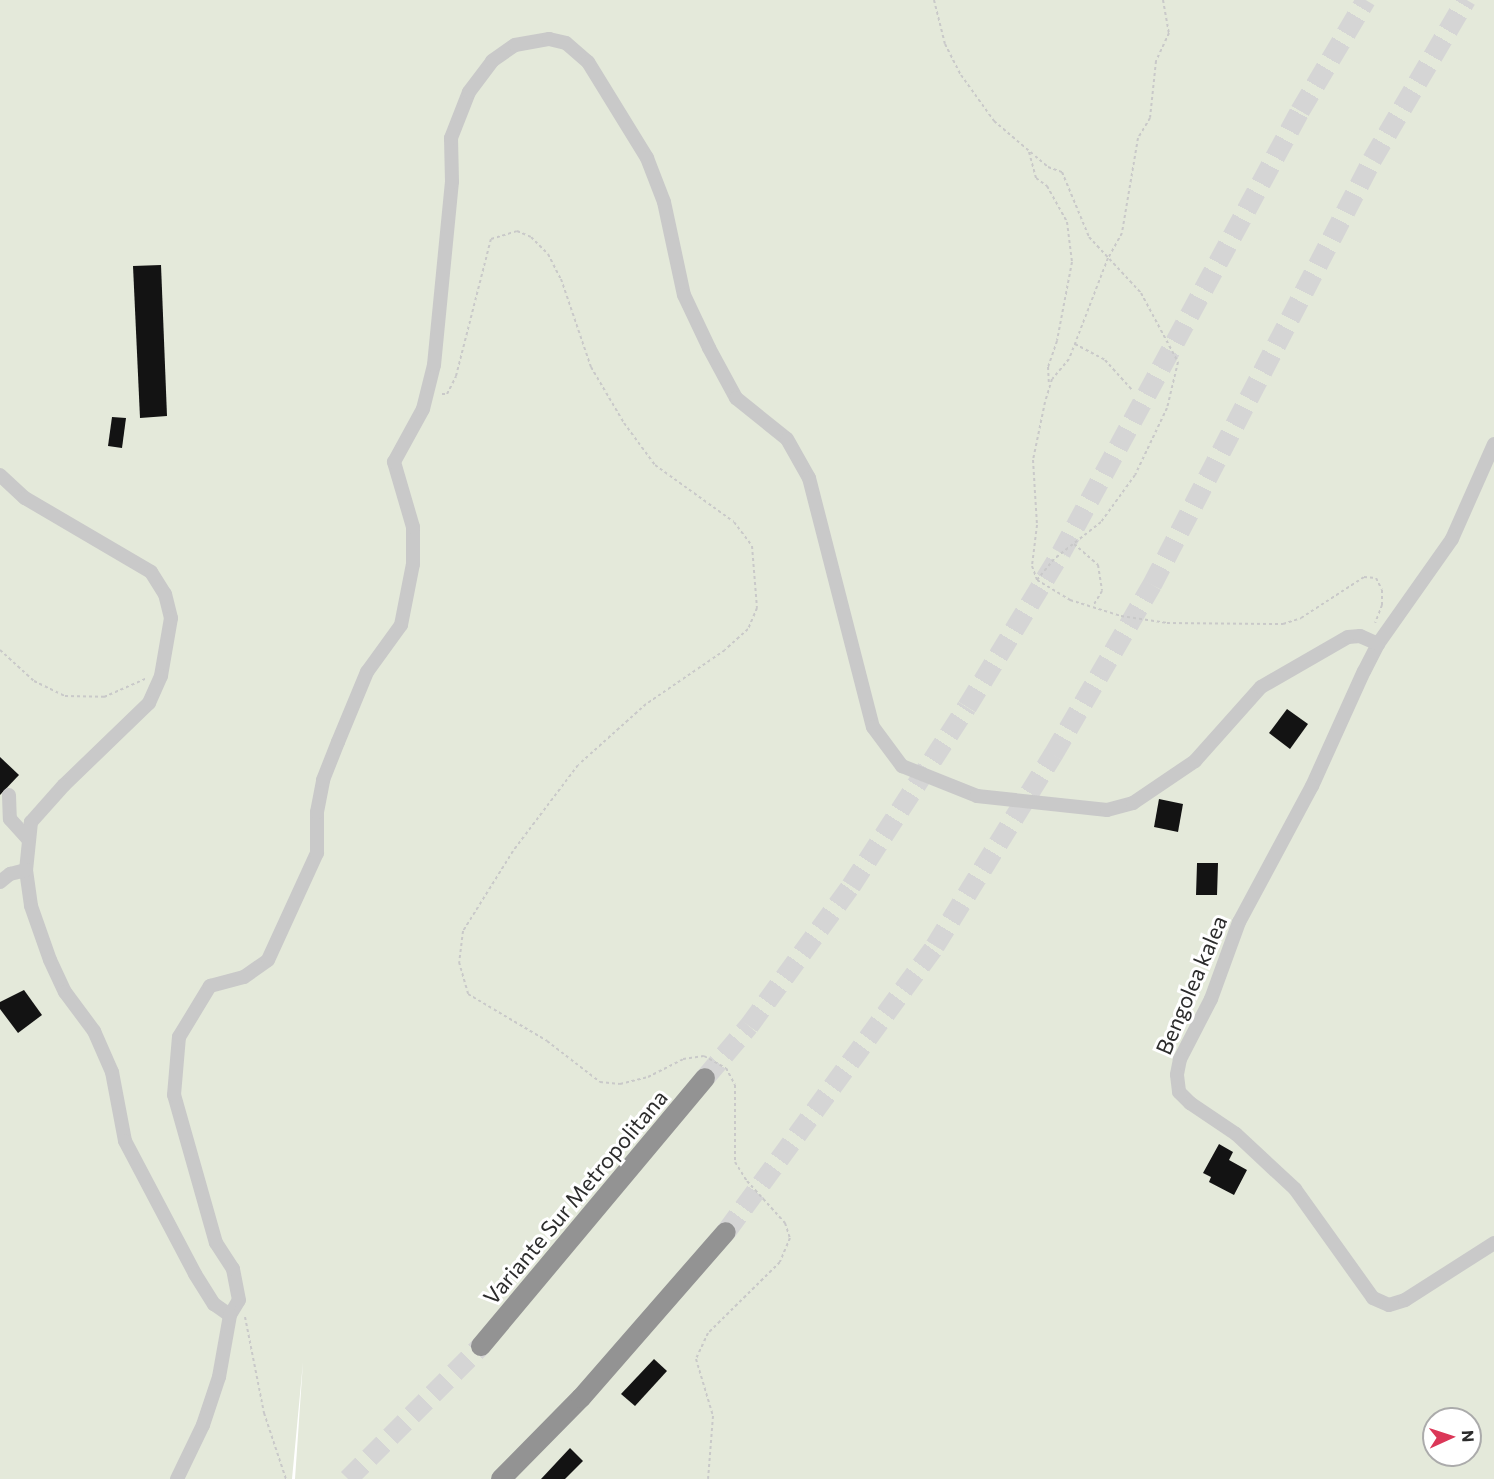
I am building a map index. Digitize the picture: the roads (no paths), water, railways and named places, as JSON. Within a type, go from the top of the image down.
[{"type":"highway","name":"Variante Sur Metropolitana","points":[[481,1346],[705,1078]]},
{"type":"highway","points":[[501,1479],[581,1398],[726,1232]]},
{"type":"street","points":[[177,1479],[203,1425],[219,1377],[230,1315],[239,1300],[233,1269],[216,1244],[174,1095],[179,1037],[210,986],[244,977],[268,960],[317,853],[317,812],[323,780],[367,672],[401,625],[409,595],[413,527],[394,462],[407,444],[427,392],[441,302],[452,182],[451,138],[469,92],[492,61],[515,45],[549,39],[566,43],[588,62],[647,158],[664,202],[684,295],[736,398],[758,419],[787,439],[809,478],[873,727],[902,766],[977,796],[1107,810],[1133,802],[1195,761],[1238,709],[1270,682],[1348,638],[1360,636],[1378,644],[1452,539],[1494,444]]},
{"type":"street","points":[[0,475],[25,498],[152,572],[165,594],[171,618],[161,676],[149,703],[64,785],[31,822],[26,870],[31,906],[50,960],[65,992],[94,1031],[111,1072],[125,1141],[176,1231],[195,1274],[214,1304],[230,1315]]},
{"type":"street","name":"Bengolea kalea","points":[[1378,644],[1312,786],[1239,922],[1211,999],[1180,1059],[1177,1075],[1179,1092],[1236,1134],[1295,1189],[1373,1298],[1389,1305],[1405,1300],[1494,1243]]},
{"type":"street","points":[[9,795],[10,819],[29,840]]},
{"type":"street","points":[[0,882],[10,874],[26,870]]},
{"type":"tunnel","points":[[705,1078],[749,1026],[851,886],[967,707],[1061,553],[1300,111],[1366,0]]},
{"type":"tunnel","points":[[726,1232],[935,946],[1053,755],[1152,585],[1372,160],[1466,0]]},
{"type":"tunnel","points":[[348,1479],[481,1346]]}]
